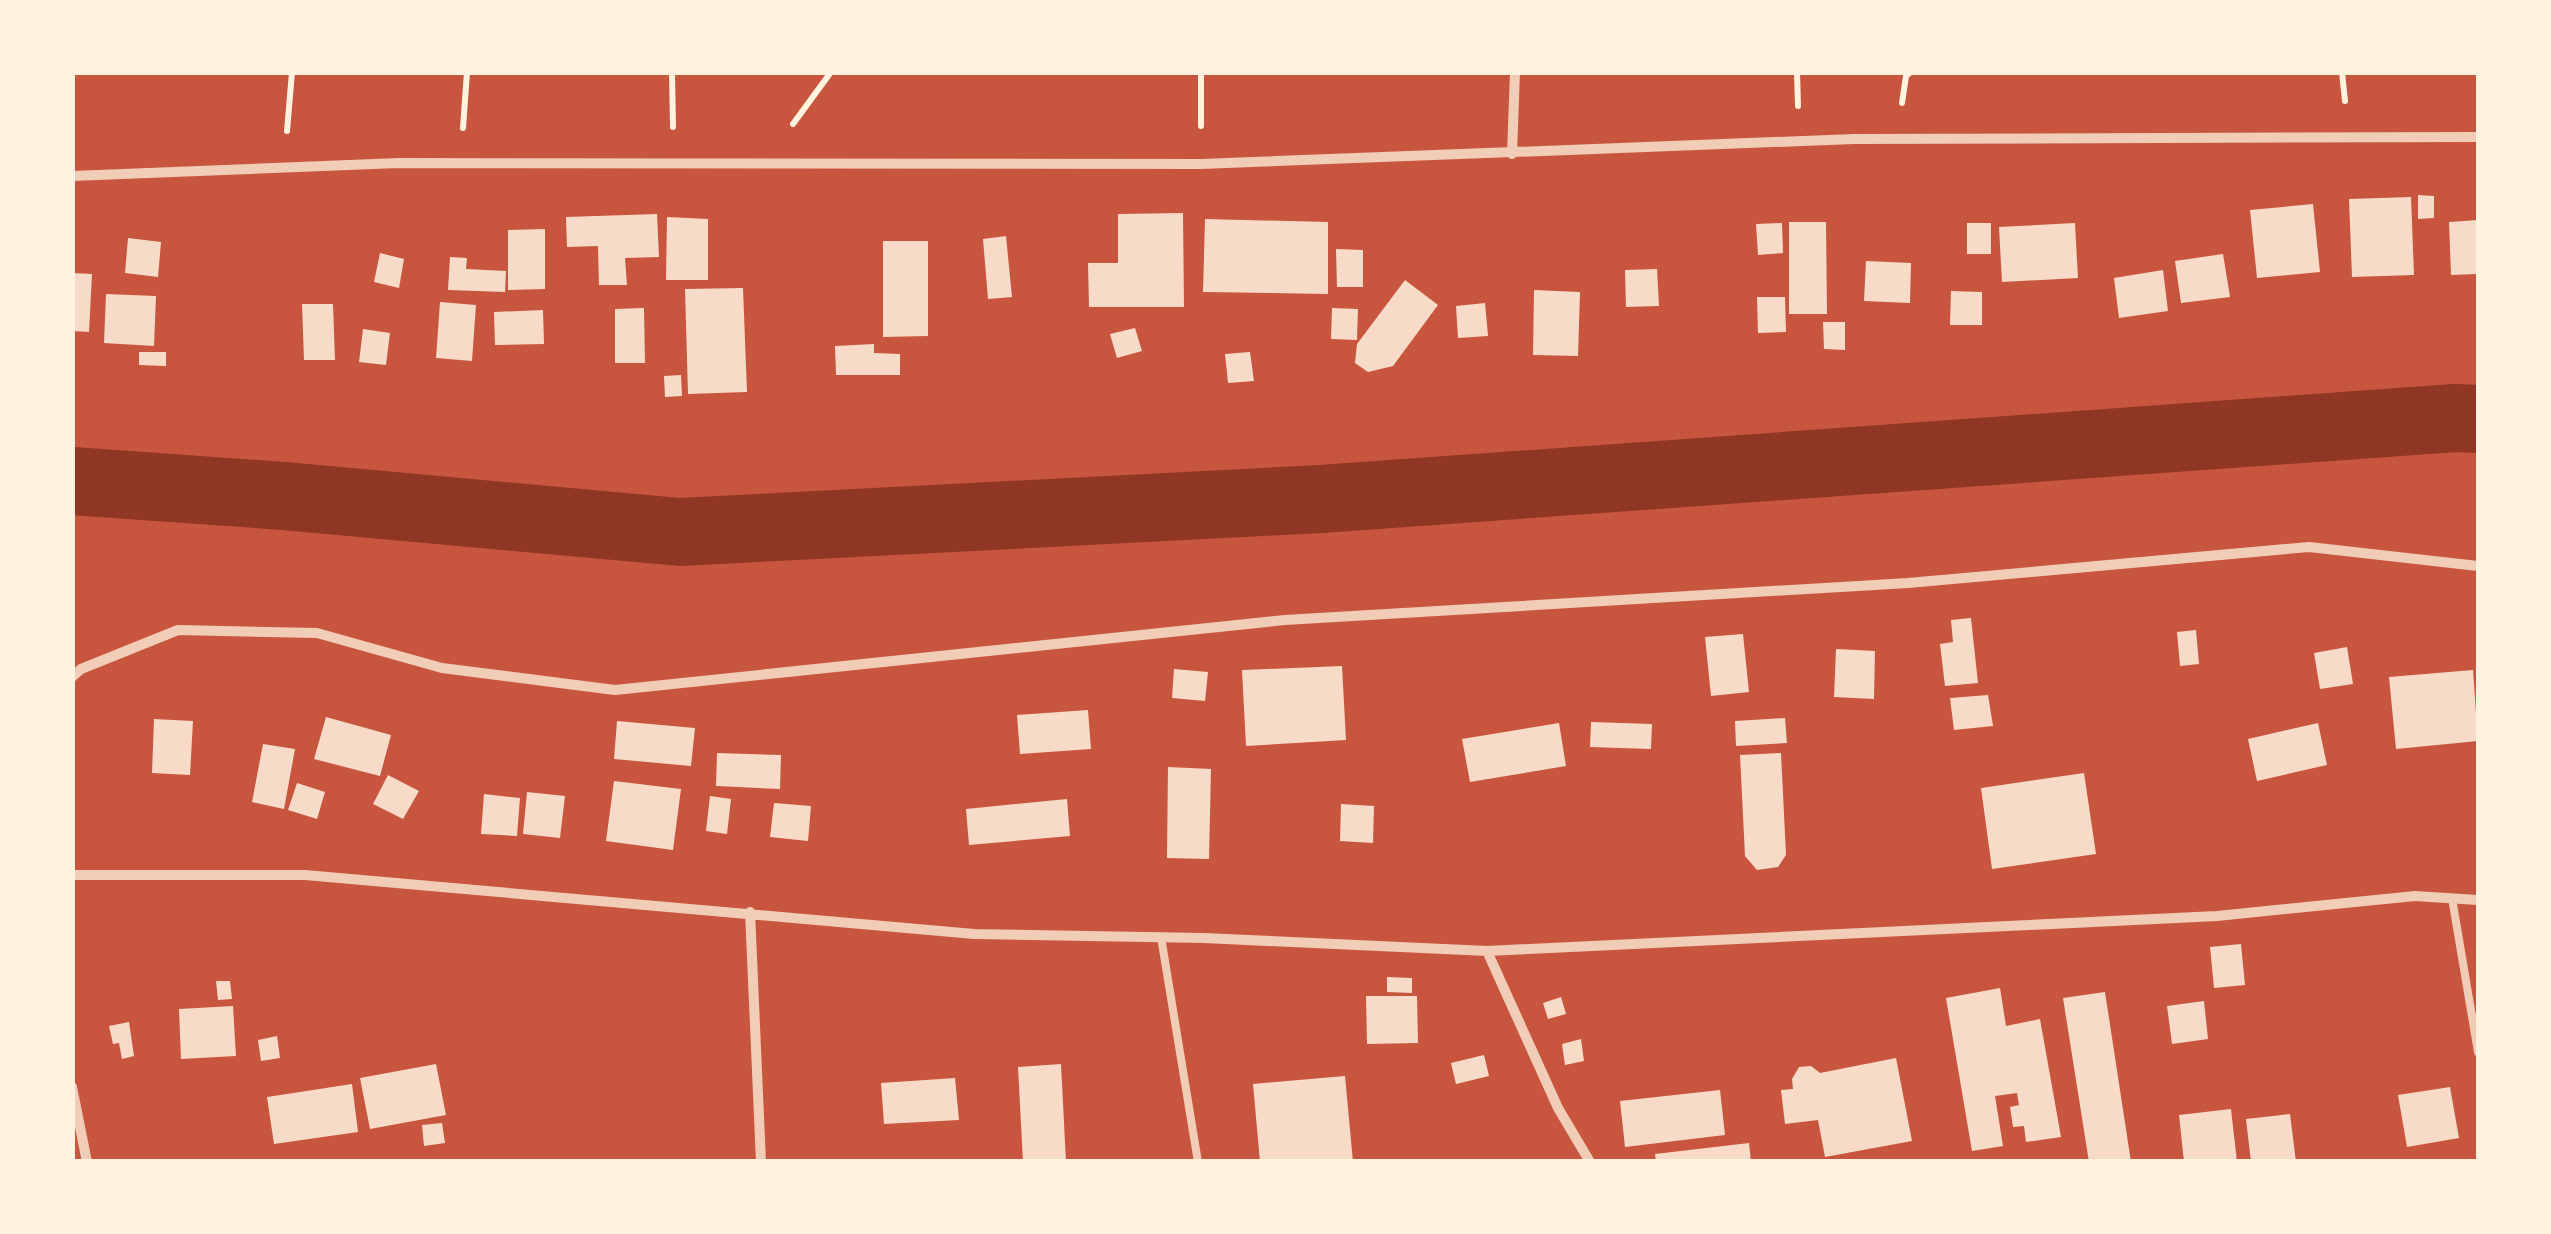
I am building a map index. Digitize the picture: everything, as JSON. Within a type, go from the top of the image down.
[{"type":"street","points":[[1512,154],[1514,72]]},
{"type":"street","points":[[72,176],[460,164],[1201,164],[1854,139],[2478,137]]},
{"type":"street","points":[[72,677],[81,669],[178,630],[317,633],[442,668],[615,690],[1286,620],[1908,583],[2309,547],[2478,566]]},
{"type":"street","points":[[72,876],[306,875],[974,934],[1161,937],[1487,951],[2217,916],[2416,896],[2478,900]]},
{"type":"street","points":[[750,912],[761,1162]]},
{"type":"street","points":[[1487,951],[1558,1108],[1590,1162]]},
{"type":"street","points":[[72,1087],[87,1162]]},
{"type":"lane","points":[[2452,898],[2478,1052]]},
{"type":"lane","points":[[1161,937],[1198,1162]]},
{"type":"path","points":[[283,168],[292,72]]},
{"type":"path","points":[[460,164],[467,72]]},
{"type":"path","points":[[672,72],[673,164]]},
{"type":"path","points":[[764,163],[831,72]]},
{"type":"path","points":[[1201,72],[1201,164]]},
{"type":"building","points":[[2418,195],[2434,196],[2434,218],[2418,219]]},
{"type":"building","points":[[2411,197],[2414,275],[2352,277],[2349,199]]},
{"type":"building","points":[[2313,204],[2320,272],[2257,278],[2250,210]]},
{"type":"building","points":[[1183,213],[1184,307],[1089,307],[1088,263],[1118,263],[1118,214]]},
{"type":"building","points":[[657,214],[659,257],[625,258],[627,285],[599,285],[598,246],[567,247],[566,217]]},
{"type":"building","points":[[667,217],[708,219],[708,280],[666,280]]},
{"type":"building","points":[[1205,219],[1328,222],[1328,294],[1203,292]]},
{"type":"building","points":[[2478,220],[2478,274],[2451,275],[2449,222]]},
{"type":"building","points":[[1789,222],[1826,222],[1827,314],[1789,314]]},
{"type":"building","points":[[1782,223],[1783,253],[1758,255],[1756,224]]},
{"type":"building","points":[[1967,223],[1991,223],[1991,254],[1967,254]]},
{"type":"building","points":[[2075,223],[2078,278],[2002,282],[1999,227]]},
{"type":"building","points":[[545,229],[545,289],[508,290],[508,230]]},
{"type":"building","points":[[1006,236],[1012,297],[988,299],[983,239]]},
{"type":"building","points":[[128,238],[161,242],[158,277],[125,273]]},
{"type":"building","points":[[883,241],[928,241],[928,336],[883,337]]},
{"type":"building","points":[[1336,249],[1363,250],[1363,287],[1337,287]]},
{"type":"building","points":[[380,253],[404,259],[399,288],[374,282]]},
{"type":"building","points":[[2223,254],[2230,297],[2181,303],[2175,261]]},
{"type":"building","points":[[450,257],[467,258],[466,269],[506,271],[505,292],[448,290]]},
{"type":"building","points":[[1866,261],[1911,263],[1910,303],[1864,301]]},
{"type":"building","points":[[1657,269],[1659,306],[1626,307],[1625,270]]},
{"type":"building","points":[[2163,270],[2168,311],[2119,318],[2114,278]]},
{"type":"building","points":[[72,273],[92,274],[89,332],[72,331]]},
{"type":"building","points":[[1405,280],[1438,305],[1393,366],[1368,372],[1355,363],[1357,344]]},
{"type":"building","points":[[743,288],[747,392],[688,394],[685,289]]},
{"type":"building","points":[[1534,290],[1580,292],[1578,356],[1533,355]]},
{"type":"building","points":[[1951,291],[1982,292],[1982,325],[1950,325]]},
{"type":"building","points":[[106,294],[156,296],[154,346],[104,343]]},
{"type":"building","points":[[1757,297],[1785,297],[1786,332],[1758,333]]},
{"type":"building","points":[[440,302],[476,305],[472,361],[436,358]]},
{"type":"building","points":[[1485,303],[1488,336],[1458,338],[1456,306]]},
{"type":"building","points":[[302,304],[333,304],[335,360],[304,360]]},
{"type":"building","points":[[644,308],[645,363],[615,363],[615,309]]},
{"type":"building","points":[[1332,308],[1358,309],[1357,340],[1331,339]]},
{"type":"building","points":[[543,310],[544,344],[495,345],[494,312]]},
{"type":"building","points":[[1823,322],[1845,322],[1845,350],[1824,349]]},
{"type":"building","points":[[1135,328],[1142,351],[1117,358],[1110,334]]},
{"type":"building","points":[[363,329],[390,333],[386,365],[359,362]]},
{"type":"building","points":[[874,344],[874,353],[900,354],[900,375],[836,375],[835,346]]},
{"type":"building","points":[[139,352],[166,352],[166,366],[139,365]]},
{"type":"building","points":[[1250,352],[1254,381],[1228,383],[1225,354]]},
{"type":"building","points":[[681,375],[682,396],[665,397],[664,376]]},
{"type":"building","points":[[1971,618],[1978,683],[1945,686],[1940,644],[1953,642],[1951,620]]},
{"type":"building","points":[[2196,630],[2199,664],[2180,666],[2177,632]]},
{"type":"building","points":[[1743,634],[1749,692],[1711,696],[1705,637]]},
{"type":"building","points":[[2347,647],[2353,684],[2320,689],[2314,653]]},
{"type":"building","points":[[1836,649],[1875,651],[1874,699],[1834,697]]},
{"type":"building","points":[[1342,666],[1346,740],[1246,746],[1242,670]]},
{"type":"building","points":[[1174,669],[1208,672],[1205,701],[1172,698]]},
{"type":"building","points":[[2473,670],[2478,741],[2396,749],[2389,677]]},
{"type":"building","points":[[1988,695],[1993,726],[1954,730],[1950,698]]},
{"type":"building","points":[[1088,710],[1091,749],[1020,754],[1017,715]]},
{"type":"building","points":[[326,717],[391,735],[380,776],[314,759]]},
{"type":"building","points":[[1785,718],[1787,743],[1736,746],[1735,721]]},
{"type":"building","points":[[154,719],[193,721],[190,775],[152,773]]},
{"type":"building","points":[[617,721],[695,728],[691,766],[614,759]]},
{"type":"building","points":[[1591,722],[1652,724],[1651,749],[1590,747]]},
{"type":"building","points":[[1559,723],[1566,766],[1470,782],[1462,739]]},
{"type":"building","points":[[2318,723],[2327,765],[2257,781],[2248,739]]},
{"type":"building","points":[[263,744],[295,749],[284,809],[252,802]]},
{"type":"building","points":[[717,753],[781,755],[780,789],[716,786]]},
{"type":"building","points":[[1781,753],[1786,855],[1778,867],[1757,870],[1745,856],[1740,755]]},
{"type":"building","points":[[1168,767],[1211,769],[1209,859],[1167,858]]},
{"type":"building","points":[[2084,773],[2096,854],[1992,869],[1981,788]]},
{"type":"building","points":[[388,775],[419,791],[403,819],[373,804]]},
{"type":"building","points":[[614,781],[681,789],[673,850],[606,841]]},
{"type":"building","points":[[297,783],[325,792],[317,819],[288,810]]},
{"type":"building","points":[[527,792],[565,796],[560,838],[523,834]]},
{"type":"building","points":[[484,794],[520,798],[517,836],[481,834]]},
{"type":"building","points":[[710,796],[731,799],[727,834],[706,831]]},
{"type":"building","points":[[1067,799],[1070,836],[969,845],[966,809]]},
{"type":"building","points":[[774,803],[811,806],[808,841],[770,837]]},
{"type":"building","points":[[1341,804],[1374,806],[1373,843],[1340,841]]},
{"type":"building","points":[[2241,944],[2245,985],[2214,988],[2210,947]]},
{"type":"building","points":[[1387,977],[1412,978],[1412,993],[1387,992]]},
{"type":"building","points":[[216,981],[230,981],[232,999],[218,1000]]},
{"type":"building","points":[[2000,988],[2006,1026],[2040,1019],[2061,1137],[2026,1142],[2024,1126],[2013,1127],[2010,1107],[2019,1105],[2017,1093],[1995,1096],[2003,1146],[1972,1151],[1946,998]]},
{"type":"building","points":[[2105,992],[2131,1162],[2089,1162],[2063,998]]},
{"type":"building","points":[[1366,996],[1417,996],[1418,1043],[1367,1044]]},
{"type":"building","points":[[1561,997],[1566,1014],[1548,1019],[1543,1003]]},
{"type":"building","points":[[2204,1001],[2208,1039],[2172,1044],[2167,1006]]},
{"type":"building","points":[[233,1006],[236,1056],[181,1059],[179,1009]]},
{"type":"building","points":[[129,1022],[134,1056],[122,1059],[119,1043],[113,1044],[109,1026]]},
{"type":"building","points":[[277,1036],[280,1058],[261,1061],[258,1040]]},
{"type":"building","points":[[1581,1039],[1584,1061],[1565,1065],[1562,1044]]},
{"type":"building","points":[[1484,1055],[1489,1076],[1456,1084],[1451,1063]]},
{"type":"building","points":[[1896,1058],[1912,1141],[1825,1157],[1818,1120],[1785,1124],[1781,1090],[1793,1089],[1792,1079],[1799,1067],[1811,1066],[1820,1073]]},
{"type":"building","points":[[436,1064],[446,1115],[370,1129],[360,1078]]},
{"type":"building","points":[[1061,1064],[1066,1162],[1023,1162],[1018,1067]]},
{"type":"building","points":[[1345,1076],[1353,1162],[1260,1162],[1253,1084]]},
{"type":"building","points":[[955,1078],[959,1120],[884,1124],[881,1083]]},
{"type":"building","points":[[352,1084],[358,1132],[274,1144],[267,1097]]},
{"type":"building","points":[[2450,1087],[2459,1138],[2407,1147],[2398,1095]]},
{"type":"building","points":[[1720,1090],[1725,1135],[1625,1147],[1620,1101]]},
{"type":"building","points":[[2231,1109],[2237,1162],[2184,1162],[2179,1115]]},
{"type":"building","points":[[2290,1114],[2296,1162],[2251,1162],[2246,1119]]},
{"type":"building","points":[[442,1123],[445,1143],[424,1146],[422,1125]]},
{"type":"building","points":[[1749,1143],[1751,1162],[1656,1162],[1655,1154]]},
{"type":"waterway","points":[[72,481],[680,532],[1321,499],[2478,419]]}]
